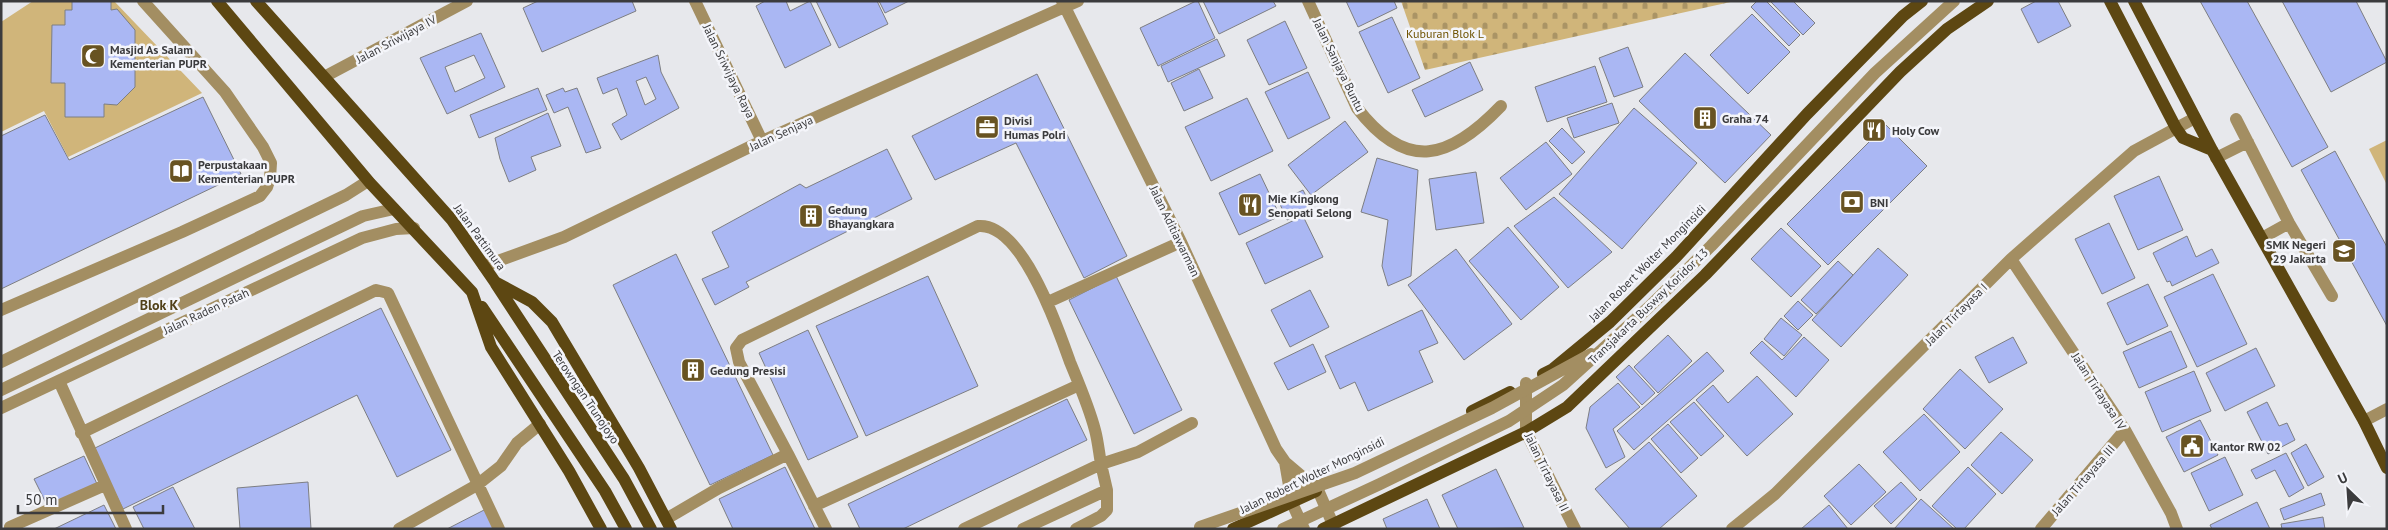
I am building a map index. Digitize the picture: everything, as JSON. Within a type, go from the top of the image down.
[{"type":"main road","points":[[216,1],[368,181],[472,292],[605,491],[626,529]]},
{"type":"main road","name":"Jalan Pattimura","points":[[256,1],[452,220],[495,282],[532,302],[552,322],[639,468],[668,524]]},
{"type":"main road","name":"Jalan Robert Wolter Monginsidi","points":[[1233,529],[1318,490],[1552,369],[1610,322],[1676,257],[1807,114],[1903,16],[1922,1]]},
{"type":"main road","points":[[1330,527],[1526,432],[1567,408],[1705,275],[1900,72],[1947,29],[1988,1]]},
{"type":"main road","points":[[2110,1],[2176,128],[2184,138],[2214,154]]},
{"type":"main road","points":[[2134,1],[2214,154],[2364,421],[2387,466]]},
{"type":"main road","points":[[1676,257],[1705,275]]},
{"type":"main road","name":"Terowngan Trunojoyo","points":[[495,282],[624,479],[651,529]]},
{"type":"main road","points":[[472,292],[491,347],[540,424],[601,529]]},
{"type":"street","points":[[2,309],[182,232],[260,196],[267,187],[271,163],[263,146],[225,92],[143,1]]},
{"type":"street","name":"Jalan Sriwijaya IV","points":[[324,77],[467,1]]},
{"type":"street","name":"Jalan Sriwijaya Raya","points":[[695,1],[762,141]]},
{"type":"street","name":"Jalan Senjaya","points":[[484,266],[564,236],[762,141],[1063,5],[1078,1]]},
{"type":"street","name":"Jalan Sanjaya Buntu","points":[[1308,1],[1357,108],[1366,120],[1387,138],[1411,150],[1425,152],[1445,149],[1461,142],[1478,129],[1501,106]]},
{"type":"street","name":"Transjakarta Busway Koridor 13","points":[[1283,529],[1509,421],[1563,385],[1609,345],[1711,246],[1874,73],[1954,1]]},
{"type":"street","name":"Jalan Aditiawarman","points":[[1063,5],[1181,242],[1284,462],[1292,503],[1304,529]]},
{"type":"street","name":"Jalan Tirtayasa I","points":[[1732,529],[1774,494],[2011,260],[2134,151],[2195,118]]},
{"type":"street","points":[[2236,118],[2290,223],[2332,296]]},
{"type":"street","points":[[2214,154],[2248,142]]},
{"type":"street","points":[[1,362],[346,195],[368,181]]},
{"type":"street","name":"Jalan Raden Patah","points":[[1,390],[363,216],[394,209]]},
{"type":"street","points":[[2262,238],[2290,223]]},
{"type":"street","points":[[826,529],[738,362],[736,348],[742,340],[978,226],[992,227],[1011,241],[1024,258],[1048,302],[1095,429],[1107,490],[1107,510],[1101,516],[1076,529]]},
{"type":"street","name":"Jalan Raden Patah","points":[[2,407],[362,238],[396,228],[414,228]]},
{"type":"street","points":[[1048,302],[1181,242]]},
{"type":"street","name":"Jalan Tirtayasa IV","points":[[2011,260],[2125,430],[2171,512],[2177,529]]},
{"type":"street","points":[[81,433],[376,290],[388,293],[395,306],[499,529]]},
{"type":"street","points":[[1196,529],[1355,473],[1492,408],[1609,345]]},
{"type":"street","points":[[59,381],[126,529]]},
{"type":"street","name":"Jalan Tirtayasa II","points":[[1526,383],[1526,432],[1575,529]]},
{"type":"street","points":[[814,506],[1079,385]]},
{"type":"street","points":[[2364,421],[2387,408]]},
{"type":"street","points":[[964,529],[1101,464],[1138,452],[1192,423]]},
{"type":"street","points":[[399,529],[477,485],[501,466],[517,443],[540,424]]},
{"type":"street","name":"Jalan Tirtayasa III","points":[[2041,529],[2125,430]]},
{"type":"street","points":[[668,524],[719,488],[788,454]]},
{"type":"street","name":"Jalan Aditiawarman","points":[[1284,462],[1318,490],[1330,527]]},
{"type":"street","points":[[10,527],[105,485]]},
{"type":"street","points":[[1023,529],[1107,490]]},
{"type":"green space","points":[[33,1],[114,1],[202,93],[68,157],[44,111],[1,132],[1,22]]},
{"type":"green space","name":"Kuburan Blok L","points":[[1401,1],[1735,1],[1425,70]]},
{"type":"green space","points":[[2387,140],[2387,185],[2369,149]]},
{"type":"building","name":"Masjid As Salam Kementerian PUPR","points":[[72,1],[111,1],[111,10],[117,9],[135,30],[135,87],[117,105],[104,104],[104,117],[65,117],[65,83],[51,83],[52,25],[65,25],[65,10],[72,10]]},
{"type":"building","points":[[538,1],[632,1],[636,11],[542,52],[523,8]]},
{"type":"building","points":[[765,1],[786,1],[790,11],[810,1],[831,45],[785,68],[756,6]]},
{"type":"building","points":[[816,1],[877,1],[888,24],[839,48]]},
{"type":"building","points":[[879,1],[909,1],[885,13]]},
{"type":"building","points":[[1198,1],[1215,38],[1158,66],[1140,28]]},
{"type":"building","points":[[1203,1],[1273,1],[1276,6],[1219,34]]},
{"type":"building","points":[[1346,1],[1394,1],[1397,8],[1358,27]]},
{"type":"building","points":[[1757,1],[1766,1],[1800,35],[1789,46],[1751,7]]},
{"type":"building","points":[[1770,1],[1793,1],[1815,23],[1803,35]]},
{"type":"building","points":[[2036,1],[2058,1],[2071,26],[2038,43],[2021,9]]},
{"type":"building","points":[[2200,1],[2247,1],[2328,147],[2292,167]]},
{"type":"building","points":[[2282,1],[2356,1],[2387,62],[2331,92]]},
{"type":"building","points":[[1752,14],[1790,52],[1748,94],[1710,55]]},
{"type":"building","points":[[1392,17],[1420,78],[1388,93],[1359,32]]},
{"type":"building","points":[[1285,21],[1307,68],[1269,85],[1247,40]]},
{"type":"building","points":[[481,33],[505,87],[447,114],[420,58]],"holes":[[[474,55],[485,78],[455,92],[445,67]]]},
{"type":"building","points":[[1217,39],[1225,56],[1168,82],[1161,66]]},
{"type":"building","points":[[1628,47],[1643,87],[1614,97],[1599,58]]},
{"type":"building","name":"Graha 74","points":[[1685,53],[1771,135],[1725,183],[1639,101]]},
{"type":"building","points":[[658,55],[661,72],[679,108],[621,140],[612,124],[627,115],[617,88],[603,94],[597,78]],"holes":[[[646,77],[656,99],[645,105],[636,81]]]},
{"type":"building","points":[[1470,62],[1483,90],[1425,117],[1412,90]]},
{"type":"building","points":[[1595,66],[1607,102],[1547,122],[1535,87]]},
{"type":"building","points":[[1199,69],[1213,98],[1184,111],[1171,83]]},
{"type":"building","points":[[1308,72],[1330,118],[1288,139],[1265,92]]},
{"type":"building","points":[[1037,74],[1127,256],[1084,278],[1016,143],[935,180],[912,136]]},
{"type":"building","points":[[538,88],[547,110],[479,138],[470,115]]},
{"type":"building","points":[[563,88],[565,92],[577,88],[601,148],[586,153],[568,107],[554,113],[546,95]]},
{"type":"building","points":[[203,97],[241,174],[1,289],[1,136],[45,115],[69,160]]},
{"type":"building","points":[[1247,98],[1273,151],[1211,181],[1185,127]]},
{"type":"building","points":[[1612,103],[1619,123],[1574,138],[1567,118]]},
{"type":"building","points":[[1634,108],[1697,163],[1622,249],[1559,194]]},
{"type":"building","points":[[548,113],[561,146],[531,157],[536,170],[509,182],[500,159],[495,138]]},
{"type":"building","points":[[1345,121],[1368,152],[1311,195],[1288,165]]},
{"type":"building","points":[[1886,125],[1927,166],[1828,265],[1787,224]]},
{"type":"building","points":[[1562,128],[1585,152],[1572,164],[1549,141]]},
{"type":"building","points":[[1546,142],[1572,174],[1526,210],[1500,178]]},
{"type":"building","name":"Gedung Bhayangkara","points":[[887,149],[912,199],[746,282],[749,287],[715,305],[702,279],[729,267],[712,232],[800,184],[806,188]]},
{"type":"building","points":[[2335,151],[2387,247],[2387,326],[2301,170]]},
{"type":"building","points":[[1377,158],[1418,170],[1411,276],[1388,286],[1382,266],[1388,220],[1361,212]]},
{"type":"building","points":[[1476,172],[1484,223],[1436,230],[1429,179]]},
{"type":"building","name":"Mie Kingkong Senopati Selong","points":[[1260,174],[1280,216],[1239,235],[1219,193]]},
{"type":"building","points":[[2159,176],[2183,230],[2138,250],[2114,196]]},
{"type":"building","points":[[1303,190],[1312,208],[1287,220],[1279,202]]},
{"type":"building","points":[[1554,197],[1612,252],[1568,288],[1514,226]]},
{"type":"building","points":[[1303,216],[1323,257],[1265,284],[1246,243]]},
{"type":"building","points":[[2109,223],[2135,278],[2102,294],[2075,239]]},
{"type":"building","points":[[1508,227],[1559,287],[1521,320],[1469,261]]},
{"type":"building","points":[[1781,228],[1821,266],[1791,297],[1751,259]]},
{"type":"building","points":[[2187,236],[2196,257],[2212,249],[2219,263],[2172,286],[2170,281],[2167,282],[2153,253]]},
{"type":"building","points":[[1878,248],[1908,275],[1841,347],[1812,320]]},
{"type":"building","points":[[1456,249],[1512,324],[1464,360],[1408,285]]},
{"type":"building","name":"Gedung Presisi","points":[[676,254],[773,455],[710,485],[613,285]]},
{"type":"building","points":[[1838,261],[1853,275],[1816,314],[1801,300]]},
{"type":"building","points":[[2213,274],[2247,344],[2197,367],[2164,297]]},
{"type":"building","points":[[928,276],[978,386],[866,436],[816,326]]},
{"type":"building","points":[[1116,276],[1182,410],[1134,434],[1069,300]]},
{"type":"building","points":[[2148,284],[2168,326],[2127,345],[2107,303]]},
{"type":"building","points":[[1310,290],[1329,327],[1290,347],[1271,310]]},
{"type":"building","points":[[1798,301],[1813,315],[1798,330],[1784,316]]},
{"type":"building","points":[[381,308],[451,450],[397,477],[357,395],[123,509],[93,449]]},
{"type":"building","points":[[1422,310],[1438,343],[1419,351],[1433,382],[1368,411],[1355,382],[1340,389],[1325,356]]},
{"type":"building","points":[[1781,318],[1802,335],[1784,356],[1764,339]]},
{"type":"building","points":[[808,330],[858,437],[808,460],[759,353]]},
{"type":"building","points":[[2171,331],[2187,367],[2139,388],[2123,352]]},
{"type":"building","points":[[1668,335],[1692,361],[1658,393],[1634,367]]},
{"type":"building","points":[[1804,337],[1829,360],[1796,397],[1750,353],[1762,341],[1782,360]]},
{"type":"building","points":[[2013,337],[2027,363],[1989,383],[1975,357]]},
{"type":"building","points":[[1313,344],[1326,372],[1288,390],[1274,363]]},
{"type":"building","points":[[2256,348],[2275,386],[2225,411],[2206,373]]},
{"type":"building","points":[[1707,352],[1724,371],[1634,450],[1617,431]]},
{"type":"building","points":[[1629,365],[1655,393],[1642,405],[1616,377]]},
{"type":"building","points":[[1960,369],[2003,409],[1965,449],[1923,409]]},
{"type":"building","points":[[2194,371],[2211,411],[2162,432],[2145,392]]},
{"type":"building","points":[[1757,376],[1793,414],[1747,456],[1696,400],[1713,385],[1728,403]]},
{"type":"building","points":[[1618,383],[1640,407],[1613,429],[1625,457],[1606,468],[1586,428],[1590,407]]},
{"type":"building","points":[[1067,399],[1087,440],[903,529],[860,529],[848,504]]},
{"type":"building","points":[[1694,402],[1724,436],[1701,456],[1670,422]]},
{"type":"building","points":[[2267,402],[2279,426],[2287,423],[2295,440],[2268,454],[2247,412]]},
{"type":"building","points":[[1924,414],[1960,452],[1920,491],[1883,452]]},
{"type":"building","name":"Kantor RW 02","points":[[2200,420],[2218,455],[2184,472],[2166,437]]},
{"type":"building","points":[[1668,424],[1698,458],[1681,473],[1651,439]]},
{"type":"building","points":[[2001,432],[2033,460],[2002,494],[1971,465]]},
{"type":"building","points":[[1649,442],[1697,496],[1659,529],[1630,529],[1595,489]]},
{"type":"building","points":[[2306,444],[2324,477],[2308,486],[2291,453]]},
{"type":"building","points":[[2286,453],[2304,488],[2289,497],[2275,470],[2256,479],[2251,470]]},
{"type":"building","points":[[84,456],[98,486],[49,509],[34,479]]},
{"type":"building","points":[[2225,457],[2243,495],[2209,511],[2191,473]]},
{"type":"building","points":[[1859,464],[1886,492],[1851,525],[1824,496]]},
{"type":"building","points":[[785,467],[815,529],[733,529],[719,499]]},
{"type":"building","points":[[1968,467],[1996,494],[1964,529],[1957,529],[1932,506]]},
{"type":"building","points":[[1496,469],[1524,528],[1458,529],[1442,495]]},
{"type":"building","points":[[308,482],[311,529],[240,529],[237,488]]},
{"type":"building","points":[[1901,482],[1917,499],[1891,524],[1874,506]]},
{"type":"building","points":[[173,487],[195,529],[144,529],[133,507]]},
{"type":"building","points":[[2321,493],[2325,505],[2284,520],[2280,509]]},
{"type":"building","points":[[1427,499],[1440,529],[1387,529],[1383,519]]},
{"type":"building","points":[[1921,499],[1954,529],[1894,529]]},
{"type":"building","points":[[2257,502],[2270,529],[2212,529],[2210,525]]},
{"type":"building","points":[[104,505],[116,529],[54,529]]},
{"type":"building","points":[[1829,505],[1848,529],[1801,529]]},
{"type":"building","points":[[486,509],[496,529],[447,529]]},
{"type":"building","points":[[2323,517],[2325,529],[2282,529],[2281,524]]},
{"type":"place","name":"Masjid As Salam Kementerian PUPR","points":[[93,56]]},
{"type":"place","name":"Graha 74","points":[[1705,118]]},
{"type":"place","name":"Divisi Humas Polri","points":[[987,127]]},
{"type":"place","name":"Holy Cow","points":[[1874,130]]},
{"type":"place","name":"Perpustakaan Kementerian PUPR","points":[[181,171]]},
{"type":"place","name":"BNI","points":[[1852,202]]},
{"type":"place","name":"Mie Kingkong Senopati Selong","points":[[1250,205]]},
{"type":"place","name":"Gedung Bhayangkara","points":[[811,216]]},
{"type":"place","name":"SMK Negeri 29 Jakarta","points":[[2344,251]]},
{"type":"place","name":"Gedung Presisi","points":[[693,370]]},
{"type":"place","name":"Kantor RW 02","points":[[2192,446]]},
{"type":"district","name":"Blok K","points":[[159,305]]}]
